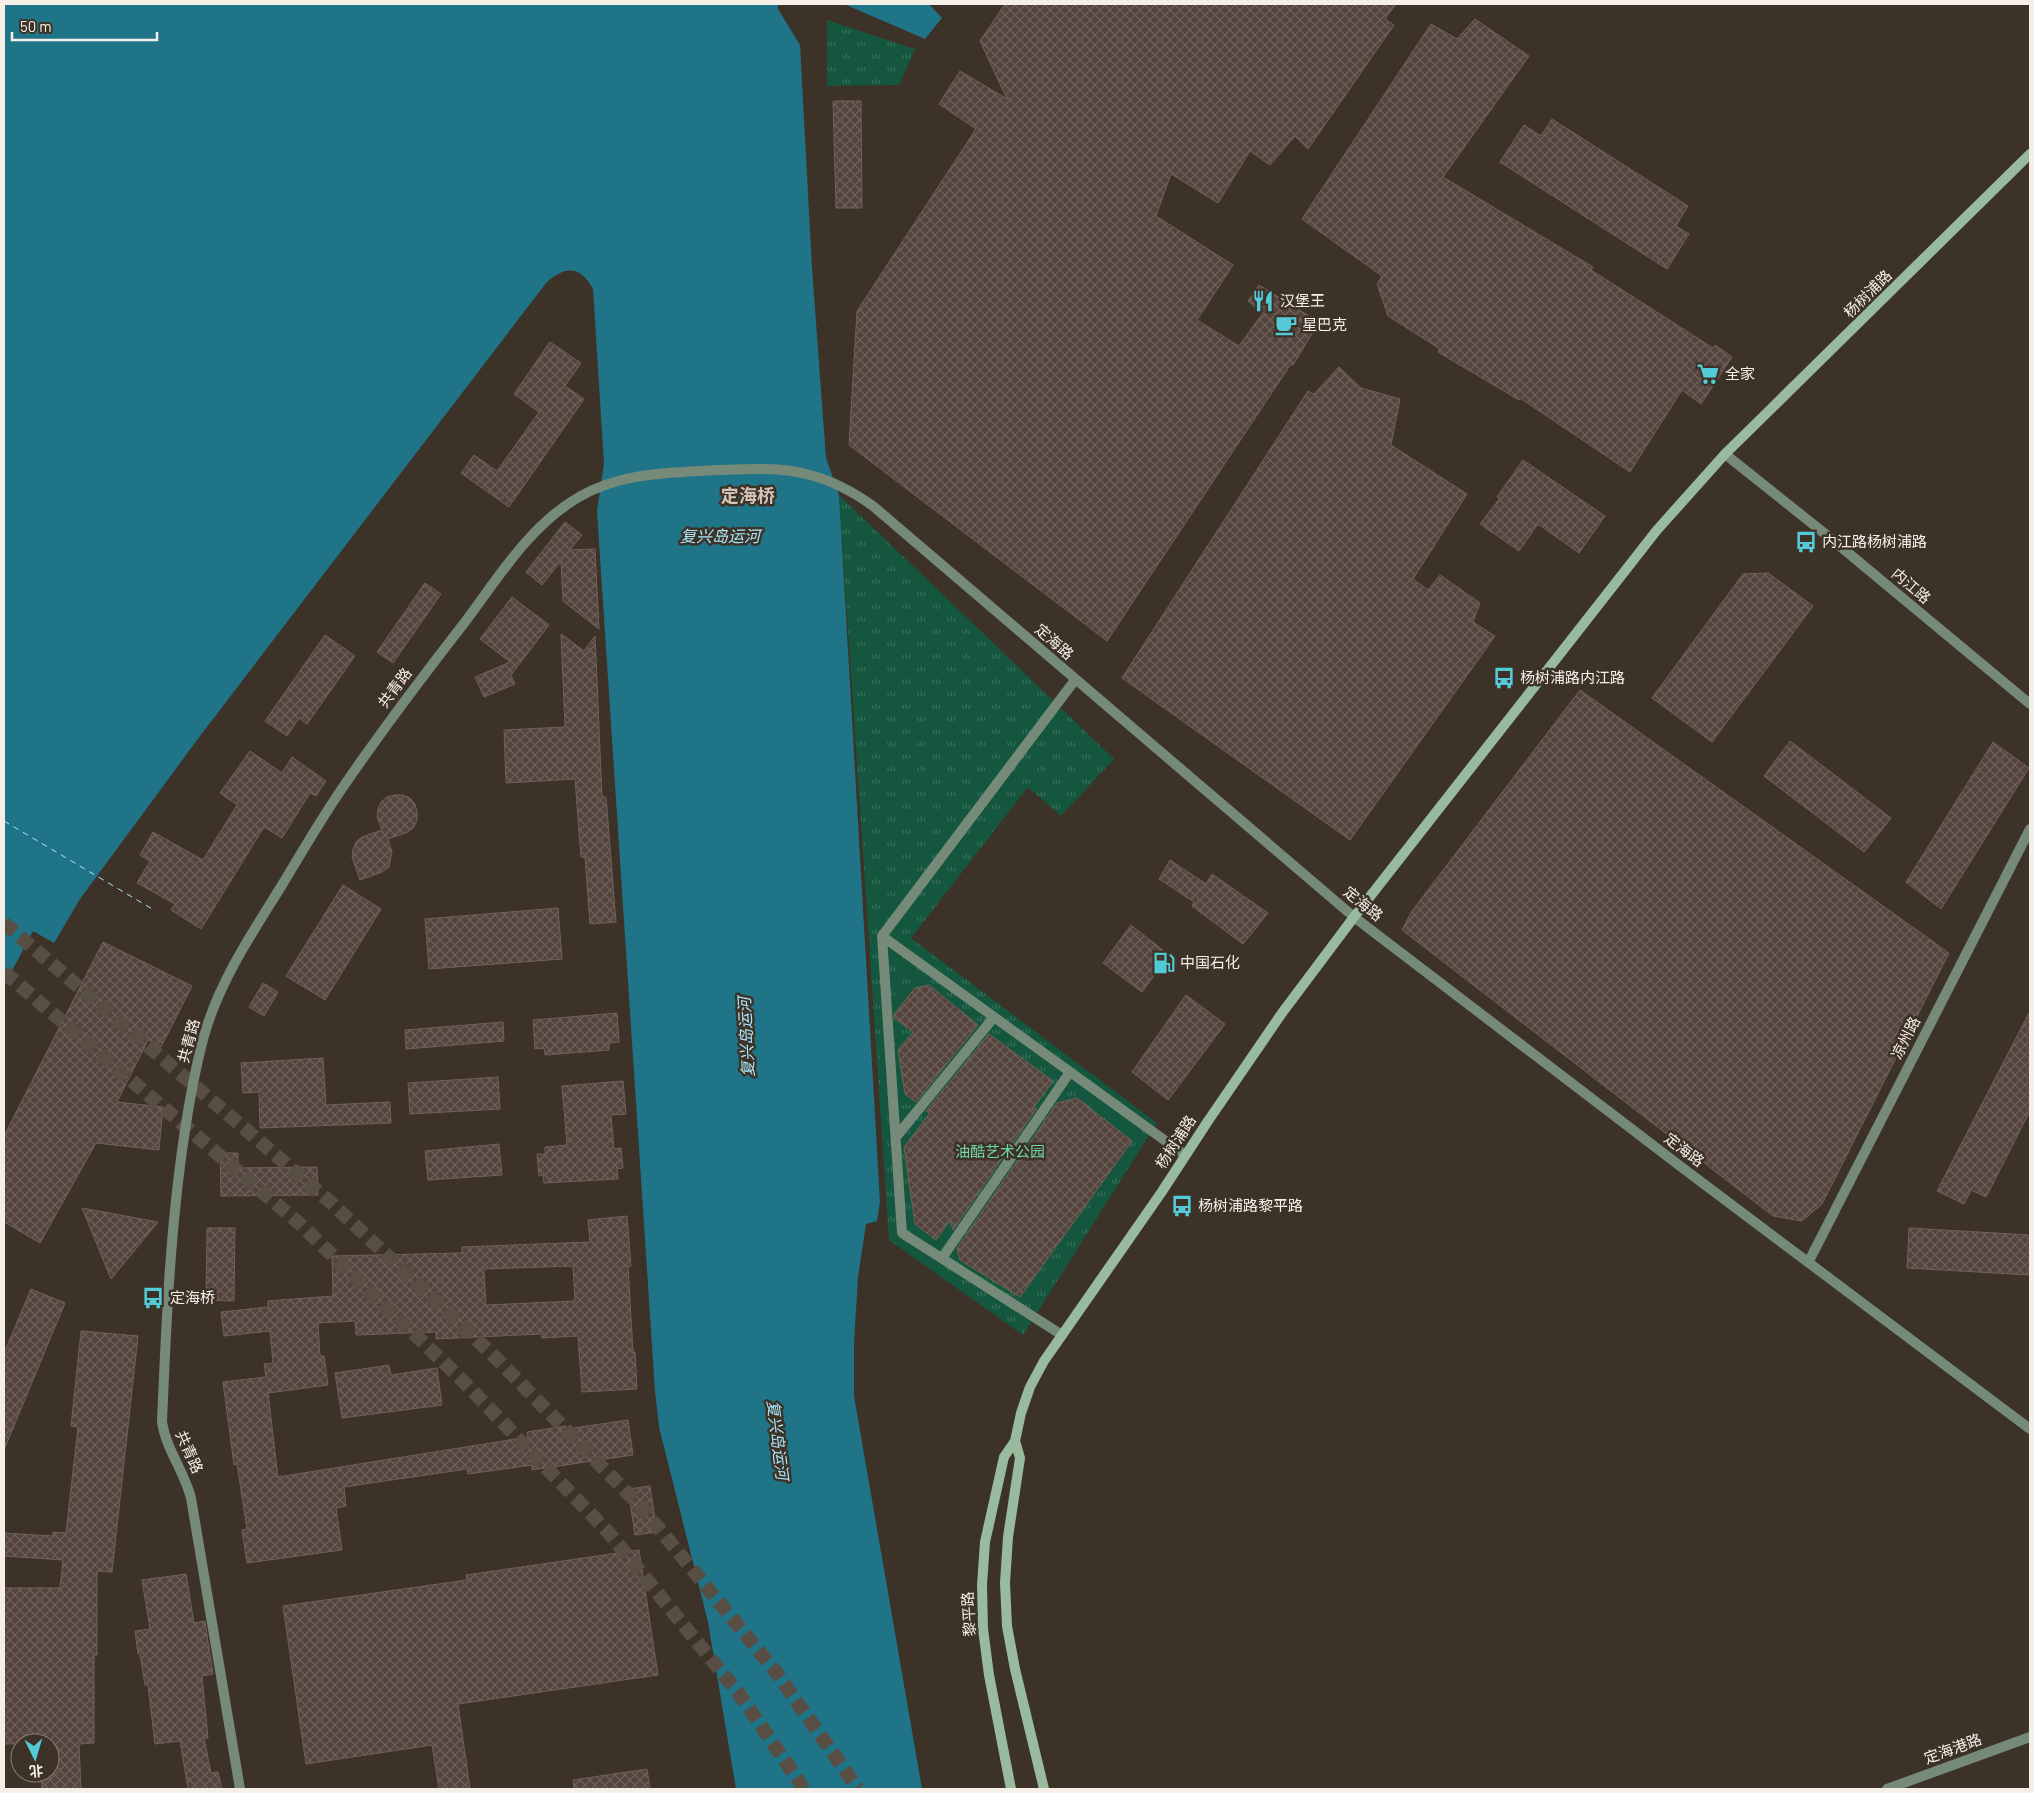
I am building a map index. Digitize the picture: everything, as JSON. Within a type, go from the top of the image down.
[{"type":"main road","name":"杨树浦路","points":[[1030,1387],[1044,1361],[1282,1013],[1354,917],[1657,530],[1725,454],[2030,154]]},
{"type":"main road","name":"黎平路","points":[[1011,1789],[989,1675],[982,1585],[985,1542],[993,1500],[1004,1457],[1015,1441],[1021,1412],[1030,1387]]},
{"type":"main road","name":"黎平路","points":[[1015,1441],[1020,1458],[1008,1537],[1005,1583],[1007,1626],[1015,1669],[1044,1789]]},
{"type":"street","name":"内江路","points":[[1725,454],[1829,537],[2030,704]]},
{"type":"street","name":"定海路","points":[[663,473],[756,469],[796,472],[828,480],[853,491],[873,506],[1354,917],[1684,1169],[2030,1429]]},
{"type":"street","name":"共青路","points":[[240,1789],[191,1498],[180,1465],[167,1441],[162,1422],[167,1298],[178,1172],[189,1100],[204,1036],[227,980],[254,930],[342,789],[407,696],[529,538],[557,512],[578,497],[616,481],[636,476],[663,473]]},
{"type":"street","points":[[1062,1335],[902,1233],[882,936],[1075,680]]},
{"type":"street","name":"凉州路","points":[[1808,1261],[2030,829]]},
{"type":"street","points":[[882,936],[1185,1155]]},
{"type":"street","points":[[896,1137],[994,1017]]},
{"type":"street","points":[[942,1258],[1070,1072]]},
{"type":"street","name":"定海港路","points":[[1887,1789],[2030,1737]]},
{"type":"green space","points":[[827,20],[915,49],[899,85],[827,86]]},
{"type":"green space","name":"油酷艺术公园","points":[[839,495],[1114,759],[1061,816],[1028,787],[911,938],[1157,1123],[1023,1335],[889,1240]]},
{"type":"water","name":"复兴岛运河","points":[[4,4],[778,4],[778,9],[800,45],[812,268],[826,458],[839,495],[880,1202],[877,1221],[866,1224],[858,1277],[854,1344],[854,1396],[922,1789],[736,1789],[708,1622],[659,1427],[655,1391],[597,511],[604,464],[593,289],[583,276],[577,272],[566,271],[553,277],[546,283],[200,736],[80,899],[54,943],[33,931],[4,986]]},
{"type":"water","points":[[844,4],[929,4],[942,18],[925,39]]},
{"type":"building","points":[[1005,4],[1396,4],[1385,19],[1394,25],[1308,149],[1295,136],[1270,165],[1250,151],[1218,203],[1171,174],[1156,216],[1233,265],[1197,320],[1239,346],[1262,314],[1248,301],[1259,285],[1319,322],[1293,365],[1291,364],[1107,641],[849,445],[857,311],[976,129],[939,104],[960,71],[1007,99],[980,41]]},
{"type":"building","points":[[1475,19],[1529,56],[1443,177],[1593,267],[1591,270],[1713,348],[1715,345],[1732,357],[1701,404],[1682,390],[1630,472],[1520,398],[1519,400],[1438,352],[1440,349],[1388,316],[1377,284],[1382,276],[1302,219],[1431,24],[1457,39]]},
{"type":"building","points":[[833,101],[861,101],[862,208],[836,208]]},
{"type":"building","points":[[1552,119],[1688,206],[1676,226],[1689,234],[1667,269],[1500,162],[1524,125],[1541,136]]},
{"type":"building","points":[[550,342],[581,363],[565,386],[584,399],[509,507],[461,473],[474,455],[497,471],[539,412],[514,394]]},
{"type":"building","points":[[1339,367],[1361,388],[1400,399],[1391,445],[1467,494],[1413,579],[1428,590],[1440,575],[1480,603],[1473,622],[1495,636],[1350,840],[1122,678],[1308,391],[1314,394]]},
{"type":"building","points":[[1523,460],[1605,516],[1579,553],[1538,524],[1519,551],[1480,524],[1500,498],[1497,497]]},
{"type":"building","points":[[565,522],[582,535],[570,550],[595,549],[599,629],[563,601],[561,561],[542,585],[526,572]]},
{"type":"building","points":[[1768,573],[1813,606],[1712,742],[1652,698],[1743,574]]},
{"type":"building","points":[[425,583],[441,594],[393,663],[377,652]]},
{"type":"building","points":[[512,597],[549,625],[511,675],[515,684],[484,697],[475,677],[510,662],[480,639]]},
{"type":"building","points":[[561,634],[584,651],[595,636],[602,797],[606,797],[616,922],[590,924],[585,857],[581,857],[575,779],[506,783],[504,730],[565,727]]},
{"type":"building","points":[[325,635],[355,656],[307,724],[299,718],[287,736],[265,721]]},
{"type":"building","points":[[1580,690],[1949,953],[1822,1204],[1802,1221],[1773,1216],[1402,930],[1412,911]]},
{"type":"building","points":[[1790,741],[1891,818],[1864,852],[1764,776]]},
{"type":"building","points":[[1993,742],[2029,768],[1941,909],[1906,882]]},
{"type":"building","points":[[250,751],[282,773],[292,757],[326,781],[316,796],[310,793],[282,838],[264,827],[201,929],[171,910],[175,904],[137,883],[150,861],[140,855],[153,832],[203,860],[237,805],[220,793]]},
{"type":"building","points":[[403,795],[410,798],[415,804],[417,820],[414,827],[408,832],[388,839],[392,852],[389,867],[382,872],[360,880],[352,857],[353,849],[356,842],[362,837],[382,830],[377,817],[378,809],[381,802],[387,797]]},
{"type":"building","points":[[1170,860],[1206,884],[1212,874],[1268,913],[1243,944],[1192,906],[1194,902],[1159,879]]},
{"type":"building","points":[[343,885],[381,909],[325,1000],[286,976]]},
{"type":"building","points":[[558,908],[562,959],[429,969],[425,919]]},
{"type":"building","points":[[1131,925],[1169,955],[1142,992],[1103,963]]},
{"type":"building","points":[[103,942],[192,986],[161,1047],[148,1040],[117,1102],[163,1107],[159,1150],[96,1143],[40,1243],[4,1222],[4,1136]]},
{"type":"building","points":[[263,983],[278,992],[264,1016],[249,1007]]},
{"type":"building","points":[[929,985],[978,1025],[916,1102],[905,1094],[898,1050],[913,1032],[894,1018],[894,1014],[915,988]]},
{"type":"building","points":[[1186,995],[1225,1024],[1168,1100],[1132,1072]]},
{"type":"building","points":[[2030,1011],[2030,1111],[1986,1197],[1971,1190],[1964,1204],[1937,1191]]},
{"type":"building","points":[[617,1013],[619,1042],[609,1043],[609,1050],[545,1055],[544,1048],[535,1049],[533,1020]]},
{"type":"building","points":[[503,1022],[504,1041],[406,1049],[405,1030]]},
{"type":"building","points":[[989,1034],[1053,1081],[1032,1110],[1037,1108],[953,1230],[950,1220],[936,1240],[915,1224],[904,1147],[930,1113],[926,1111]]},
{"type":"building","points":[[323,1058],[326,1105],[390,1102],[391,1123],[260,1128],[259,1092],[243,1093],[241,1063]]},
{"type":"building","points":[[498,1077],[500,1109],[410,1114],[408,1083]]},
{"type":"building","points":[[623,1081],[626,1114],[611,1115],[614,1149],[621,1148],[623,1168],[617,1169],[618,1179],[544,1183],[543,1175],[539,1176],[537,1154],[545,1154],[545,1147],[567,1145],[562,1086]]},
{"type":"building","points":[[1077,1098],[1132,1141],[1020,1297],[960,1260],[957,1248],[1057,1103]]},
{"type":"building","points":[[499,1144],[502,1175],[428,1180],[425,1151]]},
{"type":"building","points":[[220,1153],[238,1153],[238,1168],[317,1167],[318,1195],[221,1196]]},
{"type":"building","points":[[82,1208],[158,1222],[111,1279]]},
{"type":"building","points":[[627,1216],[631,1266],[628,1266],[637,1389],[582,1392],[578,1336],[542,1338],[541,1334],[436,1339],[436,1332],[356,1335],[355,1321],[318,1323],[320,1356],[324,1356],[328,1385],[268,1393],[278,1477],[528,1437],[527,1432],[566,1426],[566,1429],[628,1420],[633,1455],[532,1470],[532,1465],[468,1474],[467,1469],[344,1487],[346,1506],[336,1508],[342,1550],[247,1563],[242,1530],[247,1529],[237,1464],[234,1465],[223,1382],[266,1377],[264,1364],[273,1363],[270,1331],[224,1336],[221,1312],[268,1307],[268,1301],[333,1296],[332,1256],[462,1253],[462,1247],[590,1242],[588,1220]],"holes":[[[573,1266],[575,1301],[486,1305],[484,1269]]]},
{"type":"building","points":[[207,1228],[235,1228],[234,1301],[206,1300]]},
{"type":"building","points":[[1909,1228],[2030,1235],[2030,1275],[1907,1268]]},
{"type":"building","points":[[31,1289],[65,1303],[4,1450],[4,1353]]},
{"type":"building","points":[[81,1331],[138,1336],[112,1572],[97,1571],[97,1655],[94,1655],[94,1743],[79,1744],[81,1789],[42,1789],[42,1783],[60,1783],[60,1733],[10,1733],[10,1744],[4,1744],[4,1588],[60,1588],[63,1560],[4,1556],[4,1533],[53,1536],[53,1532],[66,1533],[78,1427],[71,1426]]},
{"type":"building","points":[[389,1365],[391,1375],[437,1368],[442,1405],[342,1418],[335,1373]]},
{"type":"building","points":[[650,1486],[657,1532],[635,1535],[628,1489]]},
{"type":"building","points":[[639,1550],[658,1675],[458,1704],[470,1789],[439,1789],[432,1745],[306,1764],[283,1606],[467,1580],[466,1575]]},
{"type":"building","points":[[186,1574],[194,1623],[205,1621],[213,1674],[202,1676],[208,1738],[204,1738],[211,1773],[218,1772],[222,1789],[188,1789],[180,1741],[155,1744],[148,1685],[145,1685],[140,1654],[138,1654],[135,1631],[150,1629],[142,1580]]},
{"type":"building","points":[[647,1769],[650,1789],[574,1789],[573,1780]]},
{"type":"ferry route","points":[[4,821],[154,910]]},
{"type":"tunnel","points":[[4,923],[327,1199],[493,1355],[643,1509],[776,1672],[858,1789]]},
{"type":"tunnel","points":[[4,972],[300,1224],[461,1379],[609,1533],[740,1695],[804,1789]]},
{"type":"place","name":"汉堡王","points":[[1263,301]]},
{"type":"place","name":"星巴克","points":[[1286,325]]},
{"type":"place","name":"全家","points":[[1708,374]]},
{"type":"place","name":"内江路杨树浦路","points":[[1806,542]]},
{"type":"place","name":"杨树浦路内江路","points":[[1504,678]]},
{"type":"place","name":"中国石化","points":[[1164,963]]},
{"type":"place","name":"杨树浦路黎平路","points":[[1182,1206]]},
{"type":"place","name":"定海桥","points":[[153,1298]]},
{"type":"district","name":"定海桥","points":[[748,496]]}]
